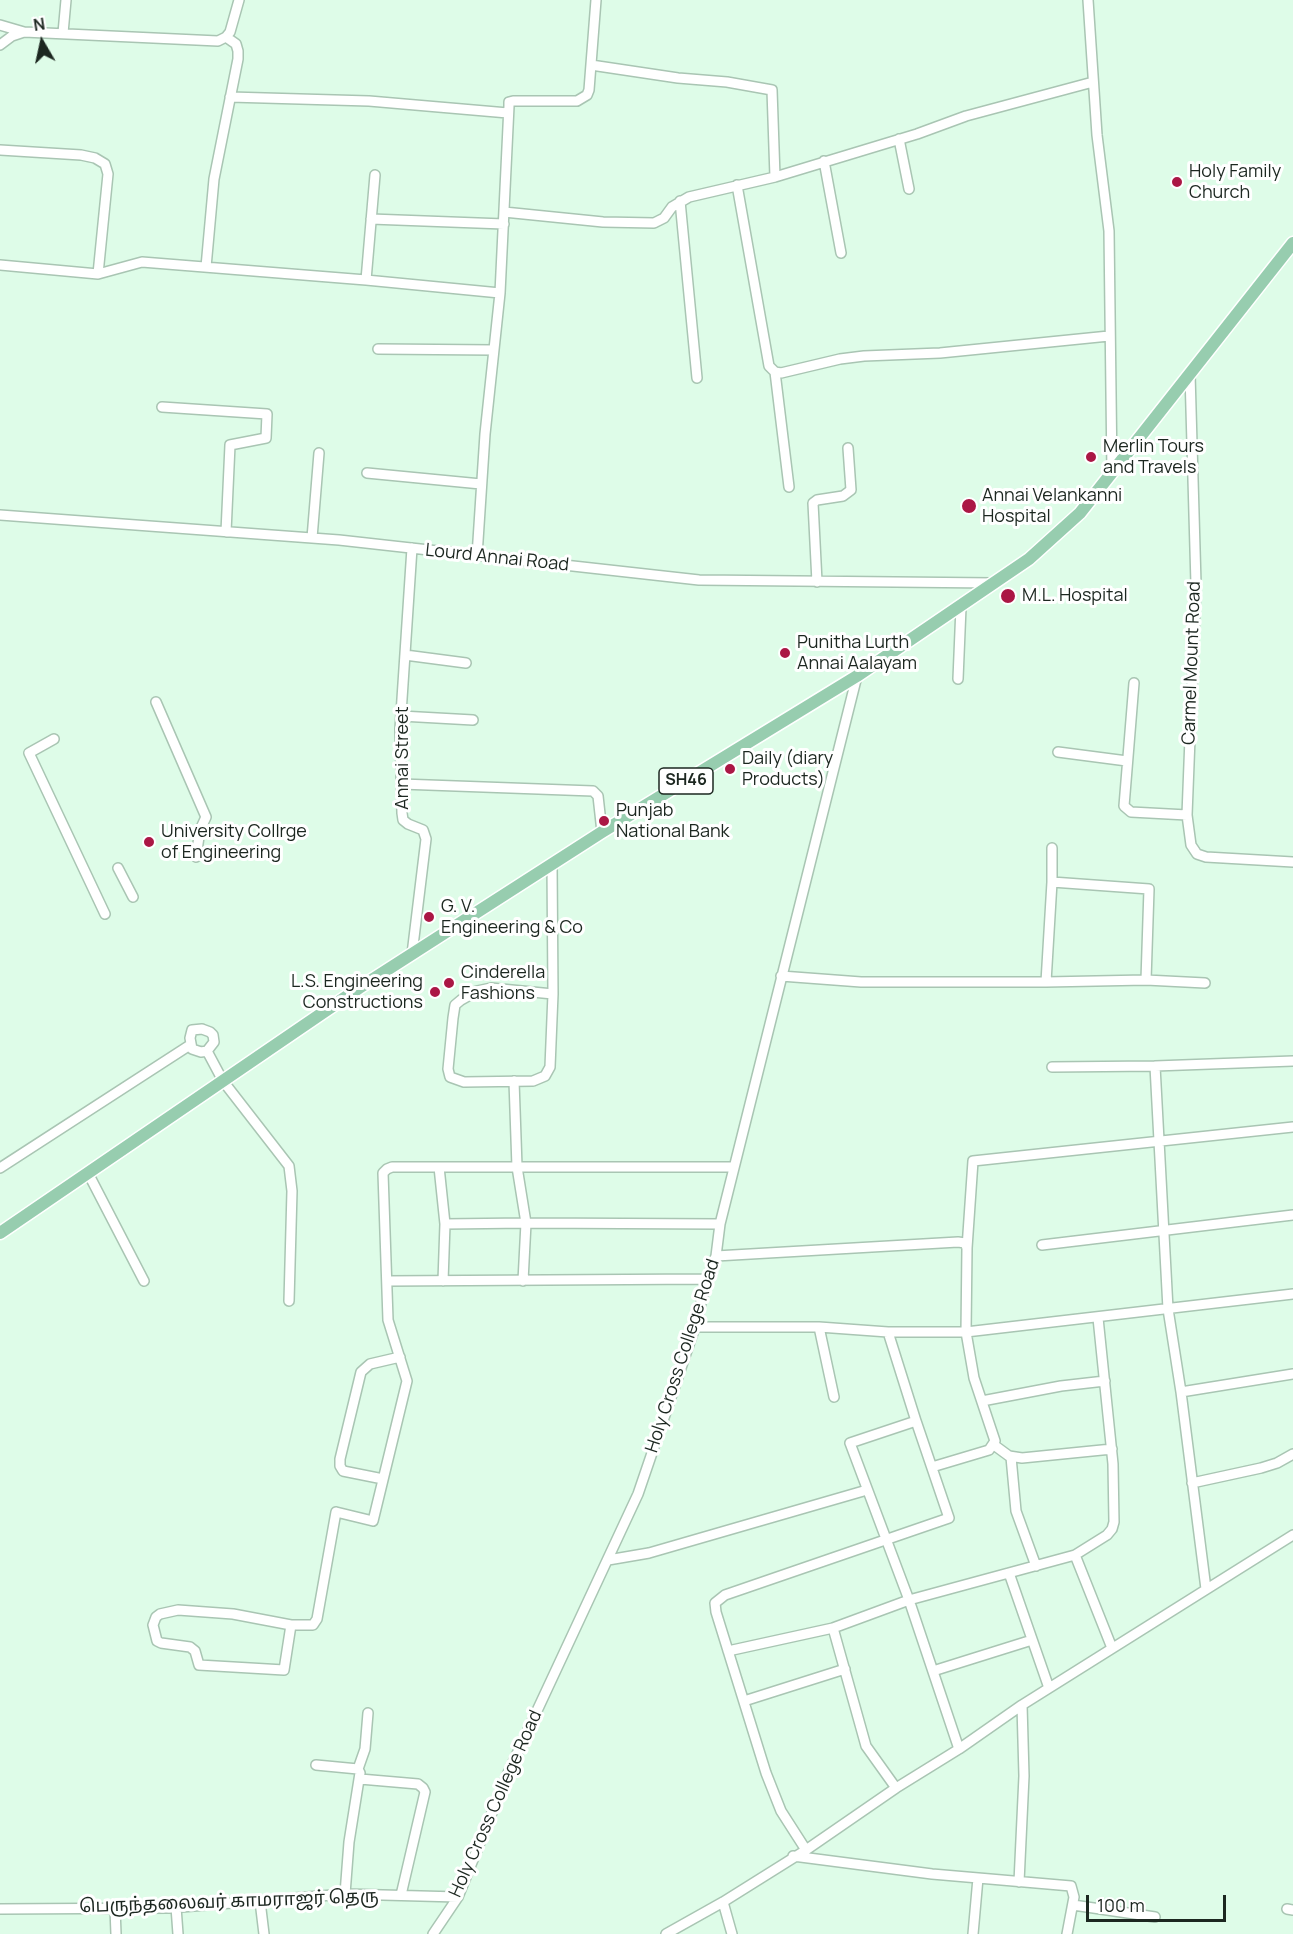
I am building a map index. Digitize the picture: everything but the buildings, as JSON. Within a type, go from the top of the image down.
[{"type":"main road","name":"SH46","points":[[0,1233],[412,954],[603,832],[857,676],[1029,559],[1080,513],[1293,243]]},
{"type":"street","points":[[63,33],[66,0]]},
{"type":"street","points":[[0,25],[24,32],[210,42],[226,37],[230,32],[239,0]]},
{"type":"street","points":[[477,556],[481,484],[500,293],[509,102],[513,100],[577,101],[584,98],[589,90],[596,0]]},
{"type":"street","points":[[1088,0],[1097,135],[1109,231],[1112,474]]},
{"type":"street","points":[[0,45],[12,36],[24,32]]},
{"type":"street","points":[[206,267],[214,179],[238,51],[236,44],[226,37]]},
{"type":"street","points":[[591,65],[678,78],[728,82],[772,90],[775,177]]},
{"type":"street","points":[[504,212],[654,223],[664,218],[680,201],[689,197],[775,177],[966,116],[1093,82]]},
{"type":"street","points":[[230,97],[369,101],[508,113]]},
{"type":"street","points":[[899,139],[909,189]]},
{"type":"street","points":[[0,150],[81,155],[105,164],[108,174],[98,274]]},
{"type":"street","points":[[824,161],[841,253]]},
{"type":"street","points":[[366,280],[375,175]]},
{"type":"street","points":[[737,185],[769,366],[775,372],[789,487]]},
{"type":"street","points":[[680,201],[697,378]]},
{"type":"street","points":[[371,219],[504,224]]},
{"type":"street","points":[[0,265],[98,274],[142,262],[500,293]]},
{"type":"street","points":[[775,372],[864,356],[940,353],[1109,336]]},
{"type":"street","points":[[378,349],[494,350]]},
{"type":"street","name":"Carmel Mount Road","points":[[1190,374],[1196,584],[1187,815],[1192,848],[1200,856],[1293,862]]},
{"type":"street","points":[[162,407],[267,414],[266,438],[230,445],[226,532]]},
{"type":"street","points":[[817,582],[813,503],[817,500],[843,496],[851,490],[848,448]]},
{"type":"street","points":[[312,538],[319,453]]},
{"type":"street","points":[[367,473],[481,484]]},
{"type":"street","name":"Lourd Annai Road","points":[[0,515],[312,538],[699,580],[995,583]]},
{"type":"street","name":"Annai Street","points":[[412,548],[401,716],[401,784],[404,820],[423,830],[426,839],[412,954]]},
{"type":"street","points":[[958,679],[961,607]]},
{"type":"street","points":[[405,655],[466,663]]},
{"type":"street","name":"Holy Cross College Road","points":[[433,1934],[458,1897],[507,1773],[638,1494],[695,1326],[707,1279],[716,1256],[720,1224],[857,676]]},
{"type":"street","points":[[1134,683],[1123,803],[1127,811],[1187,815]]},
{"type":"street","points":[[156,702],[206,817],[200,830],[196,857]]},
{"type":"street","points":[[401,716],[473,720]]},
{"type":"street","points":[[54,739],[29,753],[105,914]]},
{"type":"street","points":[[1058,752],[1127,761]]},
{"type":"street","points":[[401,784],[593,791],[598,796],[603,832]]},
{"type":"street","points":[[1046,982],[1052,848]]},
{"type":"street","points":[[552,864],[553,994],[549,1067],[545,1076],[533,1081],[464,1082],[450,1077],[448,1069],[455,1005],[477,991],[491,988],[553,994]]},
{"type":"street","points":[[118,868],[133,897]]},
{"type":"street","points":[[1052,882],[1149,889],[1146,980]]},
{"type":"street","points":[[781,976],[861,982],[1146,980],[1205,983]]},
{"type":"street","points":[[0,1168],[190,1045],[192,1030],[202,1029],[213,1035],[214,1042],[207,1051]]},
{"type":"street","points":[[190,1045],[196,1051],[207,1051]]},
{"type":"street","points":[[207,1051],[223,1081],[289,1166],[292,1191],[289,1301]]},
{"type":"street","points":[[1052,1068],[1293,1061]]},
{"type":"street","points":[[1155,1066],[1168,1309],[1206,1589]]},
{"type":"street","points":[[514,1081],[517,1167],[526,1223],[523,1281]]},
{"type":"street","points":[[932,1467],[989,1450],[994,1444],[974,1378],[966,1332],[967,1254],[973,1161],[1293,1127]]},
{"type":"street","points":[[291,1625],[284,1670],[199,1665],[195,1651],[190,1647],[157,1641],[153,1625],[160,1614],[178,1610],[233,1614],[291,1625],[313,1625],[316,1621],[336,1512],[373,1521],[407,1381],[388,1320],[383,1173],[392,1167],[734,1167]]},
{"type":"street","points":[[439,1167],[445,1224],[442,1281]]},
{"type":"street","points":[[88,1173],[144,1281]]},
{"type":"street","points":[[1042,1245],[1293,1215]]},
{"type":"street","points":[[445,1224],[720,1224]]},
{"type":"street","points":[[716,1256],[958,1242],[965,1243],[967,1254]]},
{"type":"street","points":[[387,1281],[707,1279]]},
{"type":"street","points":[[695,1326],[966,1332],[1293,1294]]},
{"type":"street","points":[[728,1651],[833,1628],[909,1600],[1075,1555],[1107,1535],[1114,1522],[1112,1449],[1098,1318]]},
{"type":"street","points":[[819,1327],[834,1397]]},
{"type":"street","points":[[806,1850],[781,1811],[728,1651],[716,1612],[716,1600],[885,1538],[950,1518],[888,1332]]},
{"type":"street","points":[[383,1479],[343,1471],[340,1459],[361,1372],[370,1364],[400,1357]]},
{"type":"street","points":[[1181,1392],[1293,1374]]},
{"type":"street","points":[[982,1401],[1060,1386],[1105,1381]]},
{"type":"street","points":[[916,1421],[850,1443],[909,1600],[958,1749]]},
{"type":"street","points":[[994,1444],[1011,1457],[1022,1458],[1112,1449]]},
{"type":"street","points":[[1192,1482],[1261,1468],[1277,1463],[1293,1454]]},
{"type":"street","points":[[1011,1457],[1016,1511],[1036,1566]]},
{"type":"street","points":[[608,1560],[649,1553],[867,1490]]},
{"type":"street","points":[[666,1934],[723,1902],[806,1850],[1022,1705],[1293,1535]]},
{"type":"street","points":[[1075,1555],[1112,1648]]},
{"type":"street","points":[[1009,1573],[1049,1688]]},
{"type":"street","points":[[833,1628],[866,1746],[896,1788]]},
{"type":"street","points":[[933,1671],[1032,1640]]},
{"type":"street","points":[[744,1701],[844,1670]]},
{"type":"street","points":[[1019,1882],[1024,1776],[1022,1705]]},
{"type":"street","points":[[345,1894],[349,1842],[365,1749],[368,1713]]},
{"type":"street","points":[[316,1764],[418,1784],[423,1788],[425,1792],[401,1895]]},
{"type":"street","points":[[793,1857],[1071,1886],[1074,1891],[1073,1905],[1067,1934]]},
{"type":"street","points":[[973,1934],[978,1878]]},
{"type":"street","name":"பெருந்தலைவர் காமராஜர் தெரு","points":[[0,1909],[176,1907],[345,1894],[458,1897]]},
{"type":"street","points":[[260,1900],[264,1934]]},
{"type":"street","points":[[723,1902],[732,1934]]},
{"type":"street","points":[[1073,1905],[1155,1917]]},
{"type":"street","points":[[176,1907],[178,1934]]},
{"type":"street","points":[[115,1908],[116,1934]]},
{"type":"place","name":"Holy Family Church","points":[[1177,182]]},
{"type":"place","name":"Merlin Tours and Travels","points":[[1091,457]]},
{"type":"place","name":"Annai Velankanni Hospital","points":[[969,506]]},
{"type":"place","name":"M.L. Hospital","points":[[1008,596]]},
{"type":"place","name":"Punitha Lurth Annai Aalayam","points":[[785,653]]},
{"type":"place","name":"Daily (diary Products)","points":[[730,769]]},
{"type":"place","name":"Punjab National Bank","points":[[604,821]]},
{"type":"place","name":"University Collrge of Engineering","points":[[149,842]]},
{"type":"place","name":"G. V. Engineering & Co","points":[[429,917]]},
{"type":"place","name":"Cinderella Fashions","points":[[449,983]]},
{"type":"place","name":"L.S. Engineering Constructions","points":[[435,992]]}]
